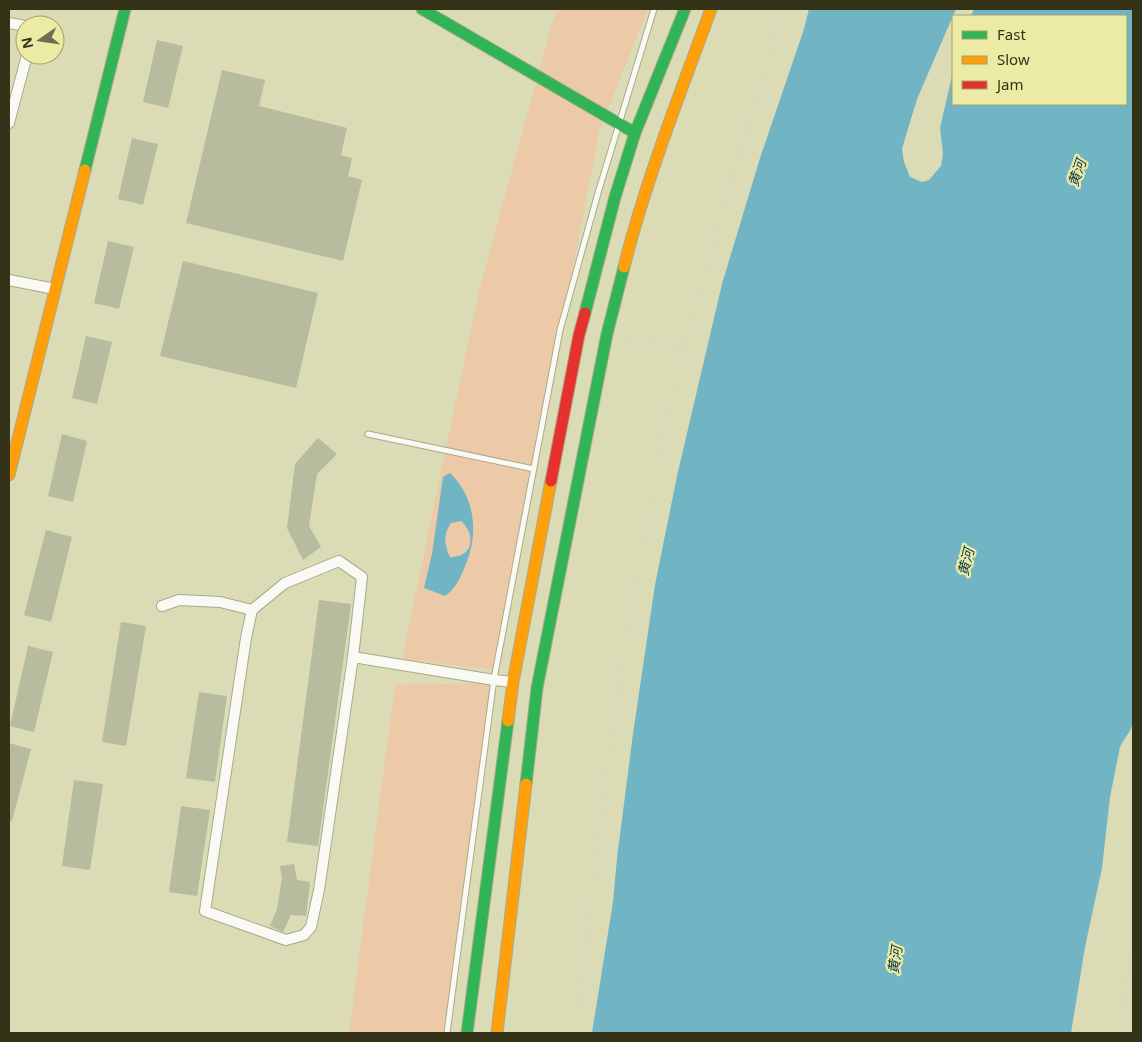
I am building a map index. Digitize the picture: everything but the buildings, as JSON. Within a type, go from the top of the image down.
[{"type":"main road","points":[[9,475],[125,9]]},
{"type":"main road","points":[[422,9],[635,134]]},
{"type":"main road","points":[[467,1033],[513,682],[579,335],[615,197],[635,134],[685,9]]},
{"type":"main road","points":[[497,1033],[538,688],[607,334],[635,223],[658,153],[711,9]]},
{"type":"street","points":[[9,123],[24,65]]},
{"type":"street","points":[[9,280],[55,290]]},
{"type":"street","points":[[339,561],[362,576],[354,657],[319,890],[311,927],[304,936],[286,940],[205,911],[246,638],[252,610],[285,584],[339,561]]},
{"type":"street","points":[[162,606],[179,600],[220,602],[252,610]]},
{"type":"street","points":[[354,657],[513,682]]},
{"type":"lane","points":[[447,1033],[494,680],[560,330],[598,193],[654,9]]},
{"type":"lane","points":[[368,434],[534,469]]},
{"type":"path","points":[[574,1033],[625,640],[664,435],[684,348],[782,9]]},
{"type":"path","points":[[607,334],[684,348]]},
{"type":"path","points":[[1123,1033],[1122,1011],[1133,942]]},
{"type":"shaded area","points":[[558,9],[648,9],[600,128],[495,670],[402,659],[479,291],[552,24]]},
{"type":"shaded area","points":[[493,683],[443,1033],[349,1033],[395,685]]},
{"type":"water","name":"黄河","points":[[809,9],[956,9],[917,99],[902,149],[904,162],[910,177],[922,182],[929,180],[941,166],[943,154],[940,128],[952,76],[952,105],[1127,105],[1127,15],[971,15],[974,9],[1133,9],[1133,722],[1120,747],[1110,797],[1102,868],[1085,947],[1071,1033],[592,1033],[613,902],[633,734],[655,585],[677,476],[722,284],[760,158]]},
{"type":"water","points":[[450,473],[459,483],[466,495],[473,519],[472,545],[468,558],[458,582],[445,596],[424,588],[432,554],[443,477]],"holes":[[[461,521],[466,526],[470,538],[468,549],[464,554],[450,557],[445,540],[448,527],[451,523]]]},
{"type":"traffic: fast","points":[[85,170],[125,9]]},
{"type":"traffic: fast","points":[[422,9],[635,133]]},
{"type":"traffic: fast","points":[[585,313],[615,197],[635,133],[685,9]]},
{"type":"traffic: fast","points":[[526,784],[537,688],[607,334],[624,267]]},
{"type":"traffic: fast","points":[[467,1033],[508,721]]},
{"type":"traffic: slow","points":[[624,267],[653,169],[711,9]]},
{"type":"traffic: slow","points":[[9,475],[85,170]]},
{"type":"traffic: slow","points":[[508,721],[513,682],[551,481]]},
{"type":"traffic: slow","points":[[497,1033],[526,784]]},
{"type":"traffic: jam","points":[[551,481],[579,335],[585,313]]}]
